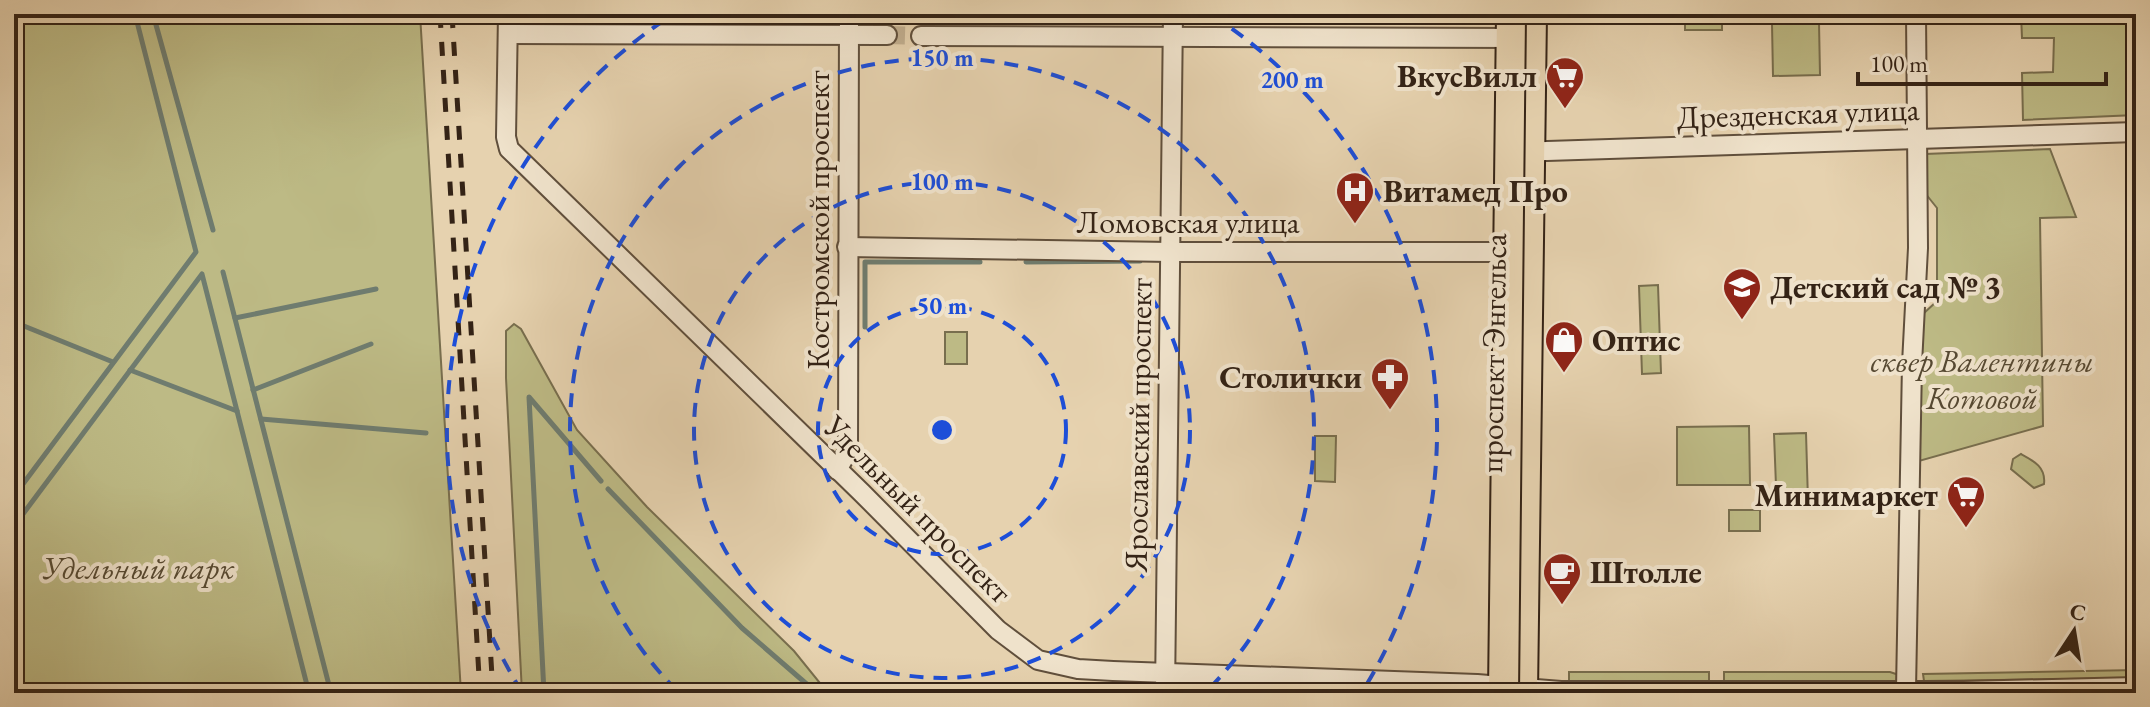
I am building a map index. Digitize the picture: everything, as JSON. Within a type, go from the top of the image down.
[{"type":"main road","name":"проспект Энгельса","points":[[1513,690],[1521,26]]},
{"type":"street","name":"Удельный проспект","points":[[508,14],[506,137],[509,149],[998,630],[1038,660],[1067,667],[1513,690],[2136,687]]},
{"type":"street","name":"Костромской проспект","points":[[837,470],[845,461],[848,451],[849,14]]},
{"type":"street","name":"Ярославский проспект","points":[[1165,693],[1173,14]]},
{"type":"street","points":[[1906,690],[1912,364],[1918,248],[1916,14]]},
{"type":"street","points":[[921,36],[1173,37],[1521,26]]},
{"type":"street","points":[[508,34],[887,35]]},
{"type":"street","name":"Дрезденская улица","points":[[1520,152],[2136,132]]},
{"type":"street","name":"Ломовская улица","points":[[847,247],[1170,252],[1518,252]]},
{"type":"green space","name":"Удельный парк","points":[[14,14],[420,14],[461,693],[14,693]]},
{"type":"green space","points":[[1685,14],[1722,14],[1722,30],[1685,30]]},
{"type":"green space","points":[[2021,14],[2136,14],[2136,115],[2023,120],[2022,73],[2053,72],[2054,38],[2022,38]]},
{"type":"green space","points":[[1819,23],[1820,75],[1773,76],[1772,24]]},
{"type":"green space","name":"сквер Валентины Котовой","points":[[2050,149],[2076,217],[2040,218],[2043,426],[1919,461],[1923,314],[1937,301],[1937,208],[1925,193],[1925,154]]},
{"type":"green space","points":[[1658,285],[1661,373],[1642,374],[1639,286]]},
{"type":"green space","points":[[514,324],[521,329],[577,430],[647,507],[794,651],[828,693],[522,693],[506,378],[506,331]]},
{"type":"green space","points":[[945,332],[967,332],[967,364],[945,364]]},
{"type":"green space","points":[[1749,426],[1750,485],[1677,485],[1677,427]]},
{"type":"green space","points":[[1806,433],[1808,501],[1776,486],[1774,434]]},
{"type":"green space","points":[[1315,436],[1336,436],[1335,482],[1315,481]]},
{"type":"green space","points":[[2021,454],[2041,469],[2044,484],[2034,488],[2011,469],[2013,459]]},
{"type":"green space","points":[[1729,510],[1760,510],[1760,531],[1729,531]]},
{"type":"green space","points":[[2136,670],[2136,678],[1924,681],[1923,674]]},
{"type":"green space","points":[[1569,672],[1709,672],[1709,681],[1569,681]]},
{"type":"green space","points":[[1724,672],[1890,672],[1899,675],[1898,682],[1724,682]]},
{"type":"waterway","points":[[14,496],[196,252],[135,14]]},
{"type":"waterway","points":[[153,14],[213,230]]},
{"type":"waterway","points":[[1026,262],[1140,261]]},
{"type":"waterway","points":[[865,327],[865,262],[980,262]]},
{"type":"waterway","points":[[223,272],[331,693]]},
{"type":"waterway","points":[[14,526],[202,274],[309,693]]},
{"type":"waterway","points":[[235,318],[376,289]]},
{"type":"waterway","points":[[14,322],[113,362]]},
{"type":"waterway","points":[[253,390],[371,344]]},
{"type":"waterway","points":[[130,370],[237,411]]},
{"type":"waterway","points":[[544,693],[529,397],[601,481]]},
{"type":"waterway","points":[[261,419],[426,433]]},
{"type":"waterway","points":[[608,489],[742,628],[817,693]]},
{"type":"tunnel","points":[[887,35],[921,36]]},
{"type":"tram line","points":[[1519,693],[1526,14]]},
{"type":"railway","points":[[440,14],[480,693]]},
{"type":"railway","points":[[452,14],[493,693]]},
{"type":"place","name":"ВкусВилл","points":[[1565,110]]},
{"type":"place","name":"Витамед Про","points":[[1355,225]]},
{"type":"place","name":"Детский сад № 3","points":[[1742,321]]},
{"type":"place","name":"Оптис","points":[[1564,374]]},
{"type":"place","name":"Столички","points":[[1390,411]]},
{"type":"place","name":"Минимаркет","points":[[1966,529]]},
{"type":"place","name":"Штолле","points":[[1562,606]]}]
